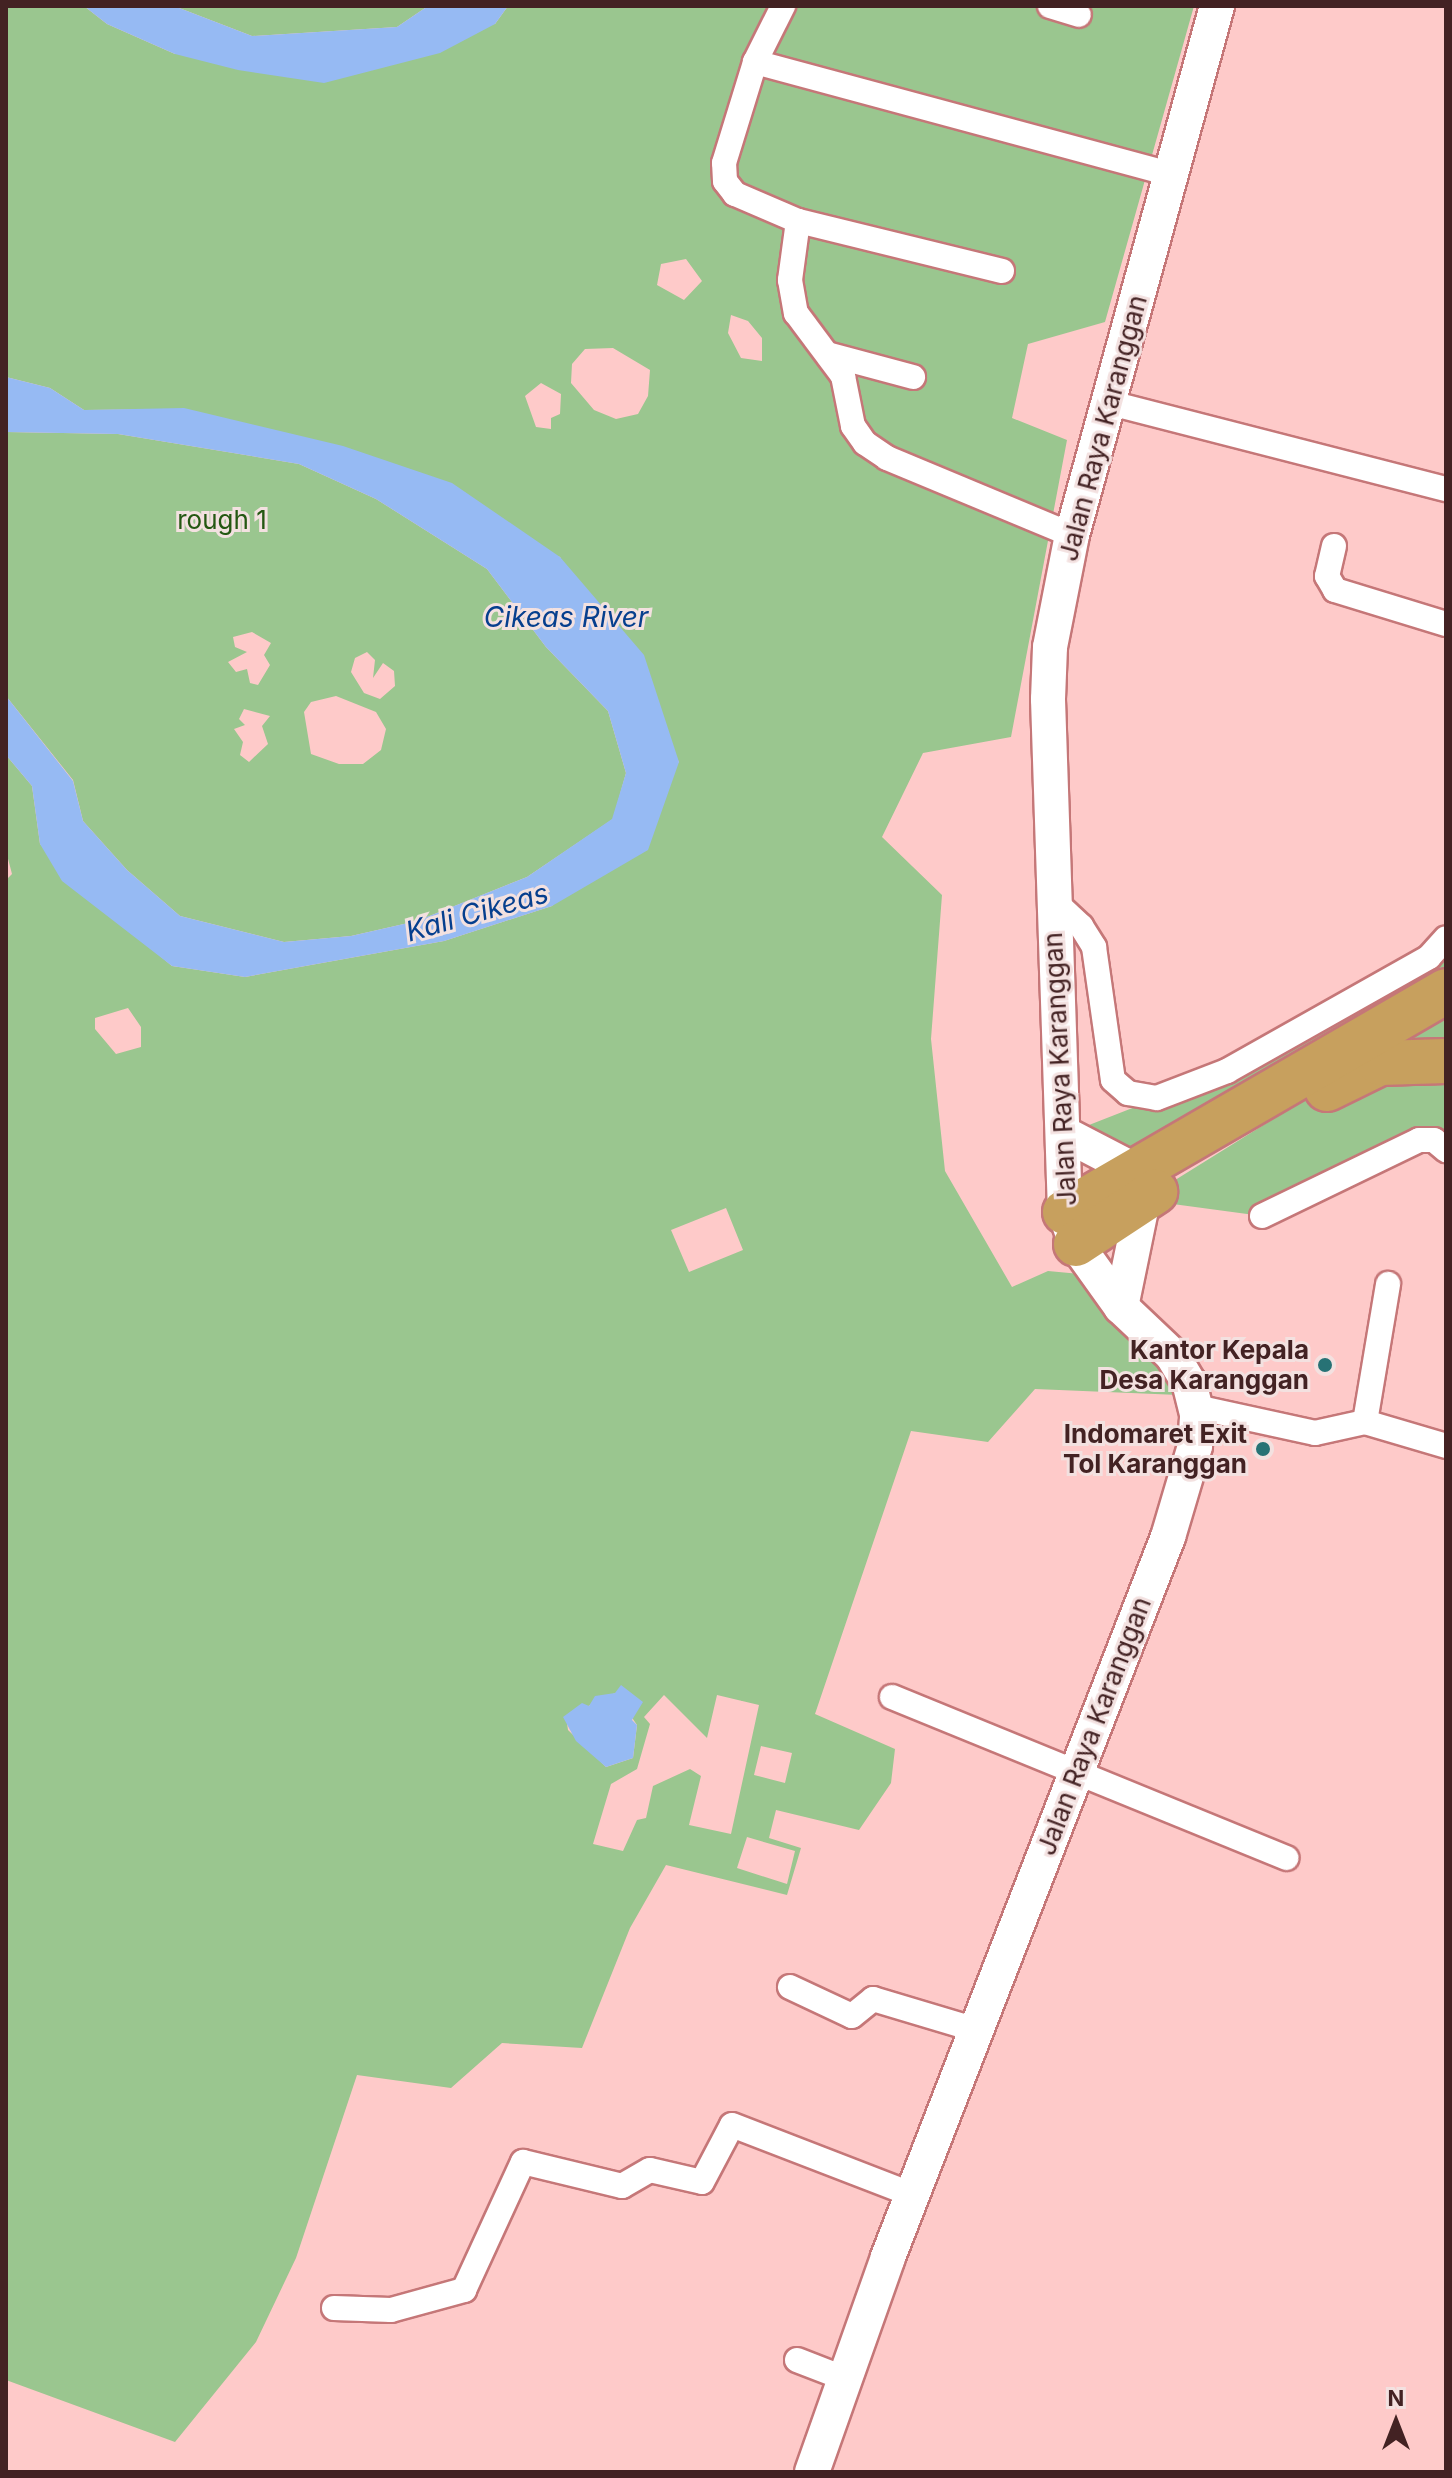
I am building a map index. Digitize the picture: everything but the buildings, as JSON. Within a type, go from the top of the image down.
[{"type":"highway","points":[[1070,1228],[1446,991]]},
{"type":"highway","points":[[1140,1186],[1380,1063],[1406,1058],[1446,1061]]},
{"type":"street","points":[[783,6],[755,62],[724,163],[725,181],[735,194],[798,221],[1002,271]]},
{"type":"street","points":[[1050,6],[1079,15]]},
{"type":"street","name":"Jalan Raya Karanggan","points":[[812,2472],[913,2195],[1168,1537],[1195,1446],[1196,1407],[1172,1355],[1121,1307],[1070,1228],[1052,899],[1050,647],[1072,535],[1217,6]]},
{"type":"street","points":[[755,62],[1170,174]]},
{"type":"street","points":[[798,221],[790,280],[796,313],[831,355],[843,376],[853,426],[865,443],[887,458],[1072,535]]},
{"type":"street","points":[[831,355],[913,377]]},
{"type":"street","points":[[1107,402],[1446,489]]},
{"type":"street","points":[[1334,546],[1327,576],[1335,590],[1446,624]]},
{"type":"street","points":[[1052,899],[1081,926],[1094,947],[1113,1080],[1128,1093],[1157,1098],[1227,1071],[1429,957],[1446,938]]},
{"type":"street","points":[[1065,1134],[1140,1186],[1121,1307]]},
{"type":"street","points":[[1262,1216],[1419,1140],[1434,1140],[1446,1150]]},
{"type":"street","points":[[1365,1422],[1388,1284]]},
{"type":"street","points":[[1196,1407],[1315,1433],[1365,1422],[1446,1446]]},
{"type":"street","points":[[892,1697],[1286,1858]]},
{"type":"street","points":[[790,1987],[852,2016],[873,1999],[977,2030]]},
{"type":"street","points":[[334,2308],[391,2310],[464,2290],[523,2162],[622,2186],[650,2170],[702,2182],[732,2125],[913,2195]]},
{"type":"street","points":[[797,2360],[846,2379]]},
{"type":"green space","points":[[6,6],[84,6],[107,24],[175,54],[495,24],[508,6],[1194,6],[1105,322],[1028,344],[1012,418],[1067,440],[1011,737],[923,753],[882,837],[942,895],[931,1039],[945,1171],[1012,1287],[1048,1271],[1080,1274],[1132,1321],[1179,1395],[1035,1389],[988,1442],[911,1431],[815,1714],[895,1749],[891,1783],[859,1830],[776,1810],[769,1838],[801,1848],[787,1895],[666,1865],[630,1928],[582,2048],[502,2043],[451,2088],[357,2075],[296,2258],[256,2342],[175,2442],[6,2380],[6,880],[12,874],[6,851],[6,755],[32,786],[40,844],[137,937],[172,966],[245,977],[444,941],[552,906],[679,762],[560,557],[184,409],[84,410],[50,388],[6,377]],"holes":[[[686,259],[702,281],[684,300],[657,285],[661,264]],[[731,315],[748,321],[762,338],[762,361],[741,358],[728,333]],[[613,348],[650,370],[648,396],[638,414],[616,419],[594,410],[571,383],[572,364],[585,349]],[[541,383],[561,394],[560,414],[551,418],[551,429],[536,427],[525,396]],[[128,1008],[141,1027],[141,1047],[116,1054],[95,1029],[95,1018]],[[726,1208],[743,1250],[689,1272],[671,1230]],[[615,1693],[637,1725],[633,1758],[606,1767],[568,1730],[567,1723],[578,1711]],[[664,1695],[707,1738],[717,1695],[759,1705],[731,1834],[689,1825],[701,1776],[690,1769],[653,1786],[646,1818],[637,1820],[623,1851],[593,1844],[611,1784],[637,1769],[650,1724],[644,1717]],[[761,1746],[792,1753],[785,1783],[754,1775]],[[747,1837],[795,1851],[787,1884],[737,1868]]]},
{"type":"green space","points":[[174,6],[428,6],[397,27],[252,36]]},
{"type":"green space","name":"rough 1","points":[[6,432],[118,434],[299,464],[376,499],[487,569],[546,647],[608,711],[626,773],[613,819],[527,877],[417,921],[351,936],[284,942],[180,916],[127,870],[83,821],[73,780],[6,696]],"holes":[[[252,632],[271,643],[264,655],[270,665],[258,685],[250,683],[247,669],[236,672],[228,662],[247,652],[235,647],[233,637]],[[367,652],[375,660],[373,678],[383,663],[394,671],[395,686],[380,699],[364,693],[351,672],[355,658]],[[336,696],[376,712],[386,729],[381,750],[363,764],[339,764],[311,754],[304,712],[311,702]],[[244,709],[270,716],[262,726],[268,744],[249,762],[240,755],[243,742],[234,729],[245,725],[239,719]]]},
{"type":"green space","points":[[1446,938],[1446,1150],[1434,1140],[1262,1216],[1143,1200],[1294,1106],[1380,1064],[1138,1172],[1066,1134],[1227,1071]]},
{"type":"water","points":[[84,6],[174,6],[252,36],[397,27],[428,6],[508,6],[495,24],[440,53],[324,83],[238,70],[175,54],[107,24]]},
{"type":"water","name":"Cikeas River","points":[[6,377],[50,388],[84,410],[184,408],[343,446],[452,483],[560,557],[644,655],[679,762],[648,850],[552,906],[444,941],[245,977],[172,966],[62,881],[40,844],[32,786],[6,755],[6,696],[73,781],[83,821],[127,870],[180,916],[284,942],[351,936],[417,921],[527,877],[612,819],[626,773],[608,711],[546,647],[487,569],[376,499],[299,464],[118,434],[6,432]]},
{"type":"water","points":[[621,1685],[643,1702],[632,1720],[637,1725],[633,1758],[606,1767],[576,1741],[563,1717],[582,1703],[589,1706],[595,1696],[615,1693]]},
{"type":"place","name":"Kantor Kepala Desa Karanggan","points":[[1325,1365]]},
{"type":"place","name":"Indomaret Exit Tol Karanggan","points":[[1263,1449]]},
{"type":"water label","name":"Kali Cikeas","points":[[477,912]]}]
